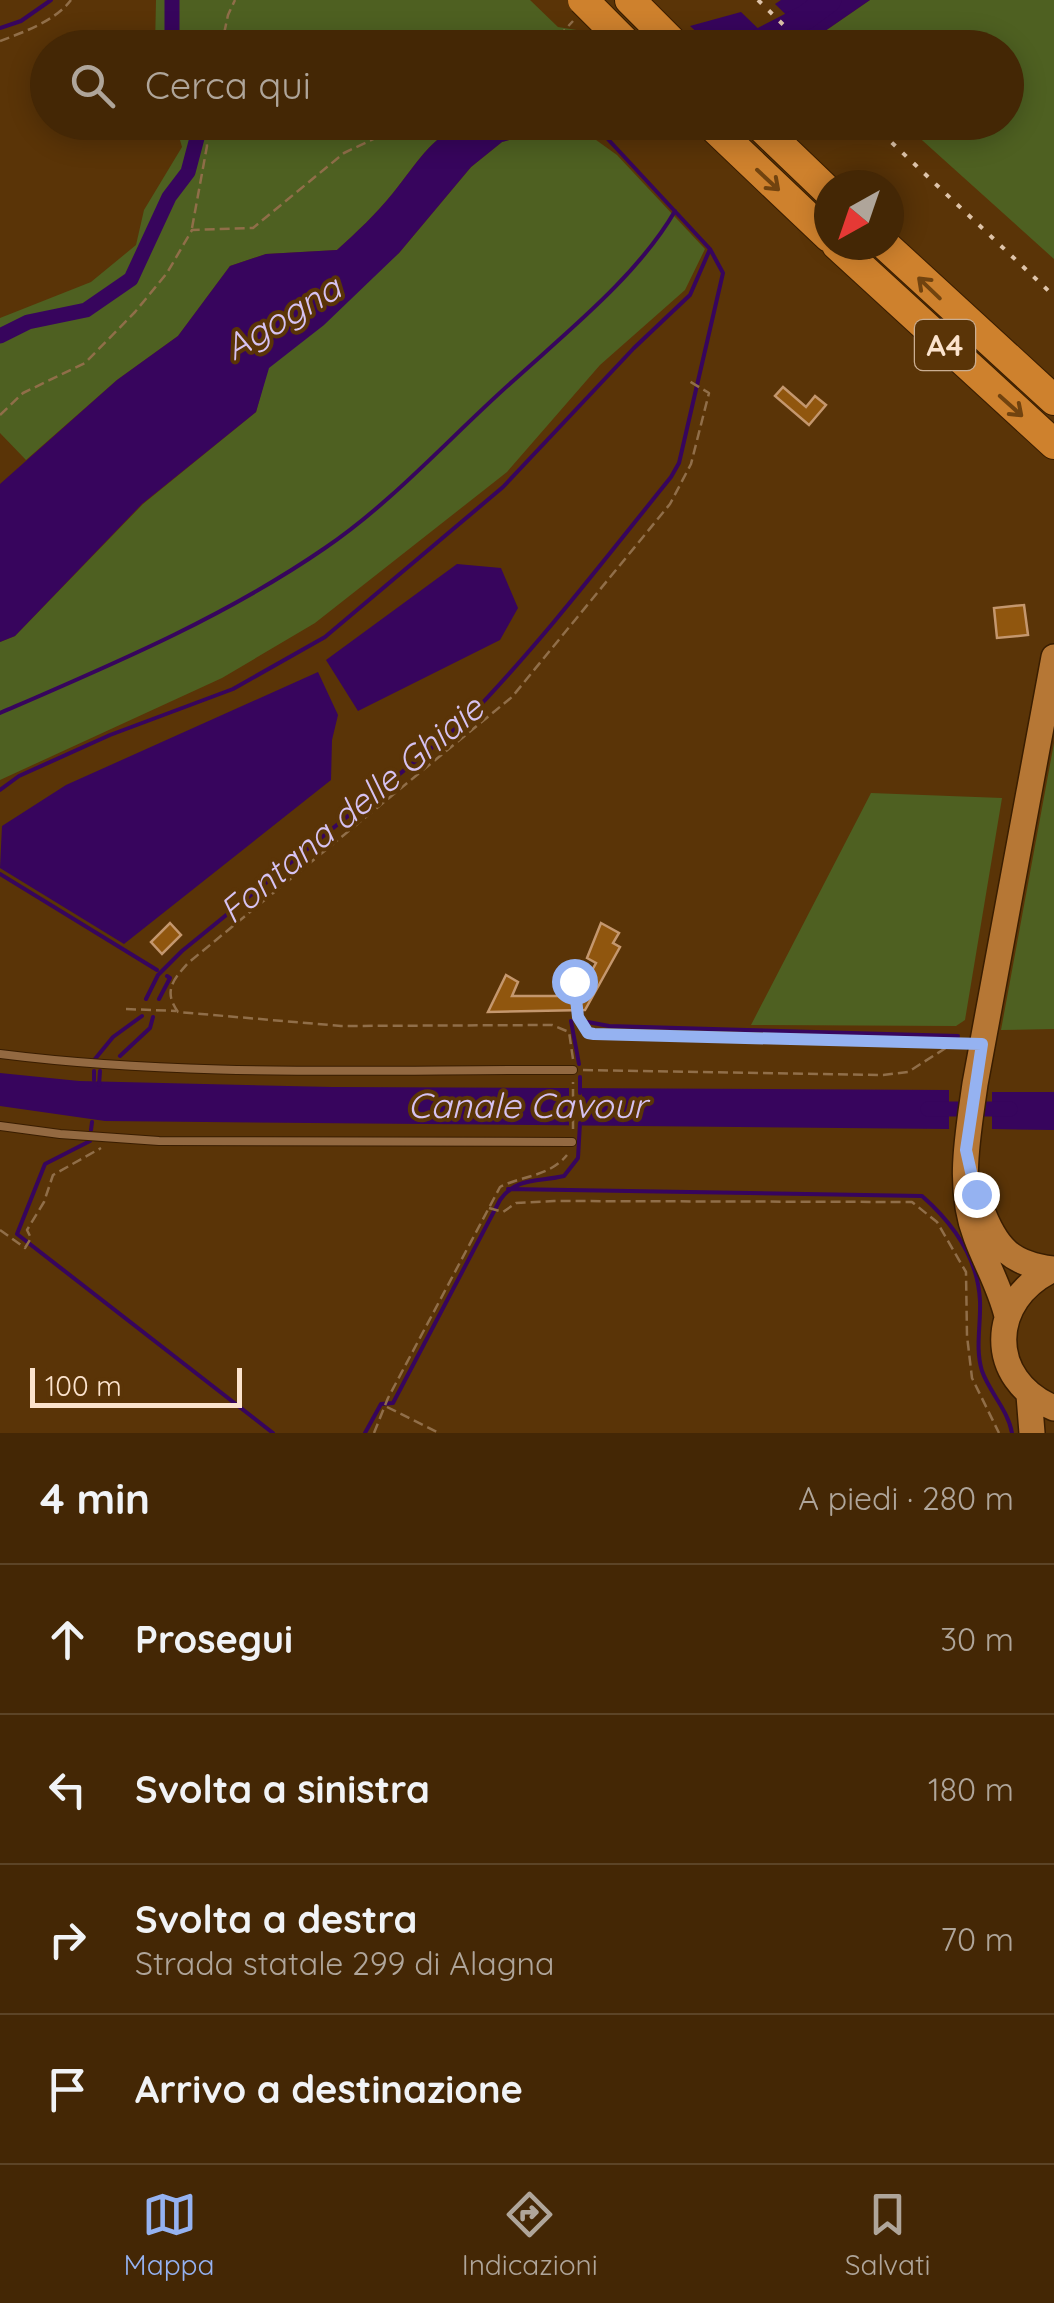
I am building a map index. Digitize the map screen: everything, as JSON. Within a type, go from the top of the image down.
[{"type":"highway","points":[[630,0],[660,30]]},
{"type":"highway","points":[[578,10],[606,30]]},
{"type":"highway","points":[[727,140],[814,224]]},
{"type":"highway","points":[[775,140],[814,178]]},
{"type":"highway","name":"A4","points":[[853,260],[1054,444]]},
{"type":"highway","name":"A4","points":[[900,260],[1054,400]]},
{"type":"main road","points":[[1054,657],[967,1140],[968,1209],[1007,1316],[1004,1340],[1008,1364],[1029,1395],[1054,1408]]},
{"type":"main road","points":[[967,1140],[982,1212],[1002,1248],[1028,1266],[1054,1269]]},
{"type":"main road","points":[[1007,1316],[1025,1287],[1054,1269]]},
{"type":"main road","points":[[1029,1395],[1032,1433]]},
{"type":"lane","points":[[0,1054],[143,1067],[574,1074]]},
{"type":"lane","points":[[0,1126],[120,1138],[573,1139]]},
{"type":"path","points":[[0,42],[31,29],[71,0]]},
{"type":"path","points":[[225,30],[236,0]]},
{"type":"path","points":[[562,30],[578,10]]},
{"type":"path","points":[[0,416],[22,394],[85,363],[167,272],[192,230],[207,140]]},
{"type":"path","points":[[192,230],[253,228],[344,153],[371,140]]},
{"type":"path","points":[[178,1012],[169,1000],[170,987],[188,963],[512,697],[670,504],[691,464],[709,393],[690,382]]},
{"type":"path","points":[[574,981],[578,1017],[588,1033],[594,1034],[982,1044]]},
{"type":"path","points":[[126,1009],[341,1026],[552,1025],[568,1032],[574,1074],[573,1139],[556,1167],[500,1186],[388,1398],[374,1433]]},
{"type":"path","points":[[574,1074],[883,1075],[908,1072],[953,1044]]},
{"type":"path","points":[[0,1230],[25,1248],[32,1238],[27,1230],[44,1202],[53,1175],[120,1138]]},
{"type":"path","points":[[489,1208],[501,1211],[516,1203],[554,1201],[912,1202],[937,1222],[966,1272],[972,1378],[999,1433]]},
{"type":"path","points":[[386,1406],[439,1433]]},
{"type":"green space","points":[[156,0],[530,0],[558,27],[577,30],[155,30]]},
{"type":"green space","points":[[870,0],[1054,0],[1054,259],[922,140],[1024,140],[1024,30],[826,30]]},
{"type":"green space","points":[[180,140],[438,140],[380,208],[337,250],[266,254],[230,266],[178,336],[117,380],[26,460],[0,433],[0,318],[91,282],[136,245],[144,210],[182,147]]},
{"type":"green space","points":[[596,140],[617,155],[705,249],[685,290],[600,365],[507,472],[315,623],[222,678],[0,780],[0,642],[15,636],[143,504],[256,412],[268,368],[399,253],[471,167],[502,142]]},
{"type":"green space","points":[[1054,743],[1054,1029],[1001,1030]]},
{"type":"green space","points":[[871,793],[1002,798],[965,1020],[956,1026],[751,1025]]},
{"type":"water","points":[[781,0],[870,0],[826,30],[802,30],[775,4]]},
{"type":"water","points":[[741,12],[760,30],[694,30],[690,26]]},
{"type":"water","points":[[438,140],[509,140],[471,167],[399,253],[324,325],[269,368],[256,412],[142,504],[15,636],[0,642],[0,484],[117,380],[178,336],[230,266],[266,254],[337,250],[380,208]]},
{"type":"water","points":[[457,564],[501,568],[518,608],[500,640],[358,711],[326,660]]},
{"type":"water","points":[[318,672],[338,715],[332,740],[331,780],[124,944],[0,868],[2,826],[66,785]]},
{"type":"water","points":[[0,1073],[79,1081],[332,1087],[949,1090],[949,1129],[105,1121],[0,1106]]},
{"type":"water","points":[[992,1092],[1054,1092],[1054,1130],[992,1129]]},
{"type":"pier","points":[[569,1083],[582,1083],[582,1130],[569,1130]]},
{"type":"building","points":[[783,387],[806,407],[815,396],[826,405],[809,425],[775,396]]},
{"type":"building","points":[[1024,605],[1028,635],[997,638],[994,608]]},
{"type":"building","points":[[170,923],[181,935],[162,954],[151,942]]},
{"type":"building","points":[[601,923],[619,933],[613,943],[620,947],[585,1010],[488,1012],[506,975],[518,982],[512,996],[578,996],[596,963],[587,958]]},
{"type":"waterway","points":[[0,28],[21,21],[51,0]]},
{"type":"waterway","points":[[172,0],[172,30]]},
{"type":"waterway","name":"Agogna","points":[[781,30],[829,0]]},
{"type":"waterway","points":[[0,336],[28,322],[86,310],[131,279],[169,197],[188,172],[196,140]]},
{"type":"waterway","name":"Fontana delle Ghiaie","points":[[146,999],[158,975],[182,951],[466,720],[572,601],[679,463],[723,273],[710,249],[609,140]]},
{"type":"waterway","points":[[0,713],[207,618],[287,573],[350,530],[601,301],[642,258],[675,211]]},
{"type":"waterway","points":[[0,790],[19,776],[110,735],[233,689],[325,637],[503,487],[634,348],[690,295],[710,249]]},
{"type":"waterway","points":[[0,874],[157,970]]},
{"type":"waterway","points":[[159,999],[170,978],[167,976]]},
{"type":"waterway","name":"Fontana delle Ghiaie","points":[[95,1059],[113,1037],[142,1016]]},
{"type":"waterway","points":[[120,1056],[150,1028],[153,1017]]},
{"type":"waterway","points":[[571,1021],[579,1064]]},
{"type":"waterway","points":[[588,1022],[609,1026],[958,1036]]},
{"type":"waterway","name":"Fontana delle Ghiaie","points":[[94,1071],[94,1080]]},
{"type":"waterway","points":[[99,1085],[100,1071]]},
{"type":"waterway","points":[[580,1077],[580,1093]]},
{"type":"waterway","name":"Canale Cavour","points":[[928,1109],[1010,1109]]},
{"type":"waterway","name":"Fontana delle Ghiaie","points":[[91,1130],[92,1122]]},
{"type":"waterway","points":[[365,1433],[381,1404],[393,1403],[500,1200],[520,1184],[564,1176],[578,1158],[580,1123]]},
{"type":"waterway","name":"Fontana delle Ghiaie","points":[[90,1141],[45,1164],[17,1234],[273,1433]]},
{"type":"waterway","points":[[508,1189],[922,1196],[954,1230],[975,1270],[980,1301],[980,1362],[1012,1433]]},
{"type":"railway","points":[[758,0],[789,30]]},
{"type":"railway","points":[[889,140],[1054,296]]},
{"type":"route","points":[[574,981],[578,1017],[588,1033],[594,1034],[982,1044],[966,1150],[976,1194]]}]
